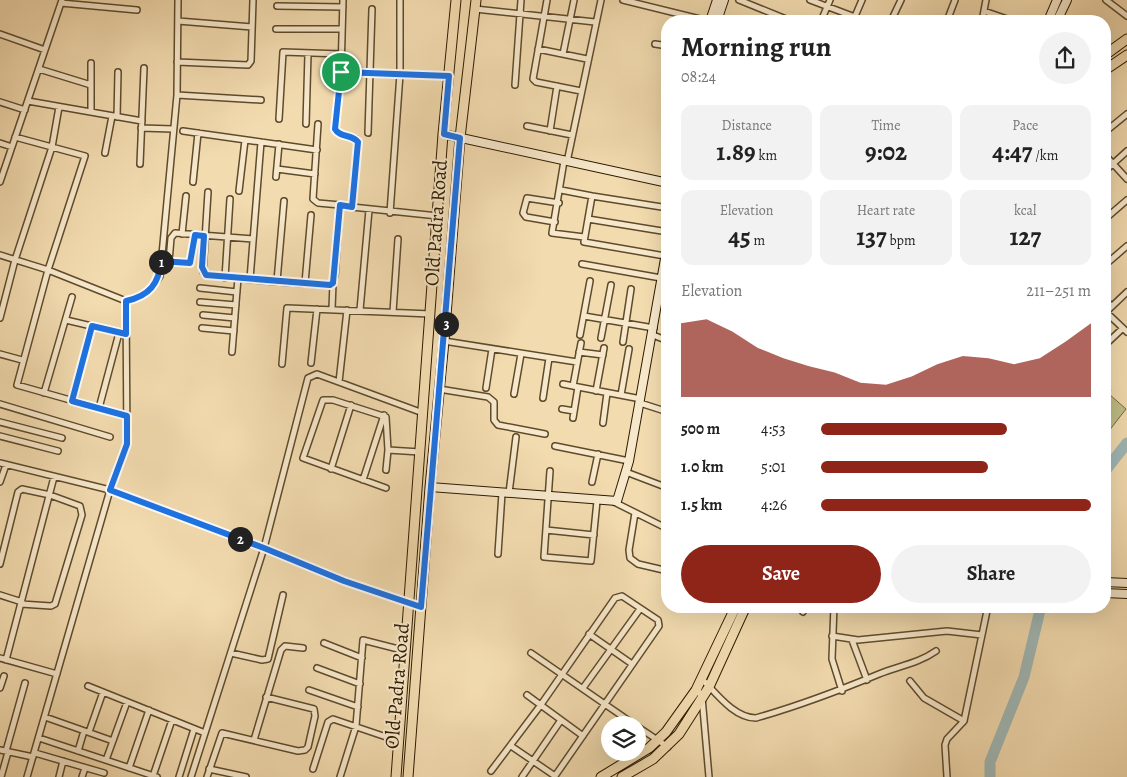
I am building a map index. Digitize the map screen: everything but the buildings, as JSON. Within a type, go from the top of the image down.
[{"type":"main road","name":"Old Padra Road","points":[[396,777],[444,134],[456,0]]},
{"type":"main road","name":"Old Padra Road","points":[[408,777],[430,487],[460,138],[476,4]]},
{"type":"main road","points":[[1111,51],[1127,39]]},
{"type":"main road","points":[[1111,66],[1127,55]]},
{"type":"main road","points":[[601,777],[636,757],[658,741],[702,679],[733,613]]},
{"type":"main road","points":[[622,777],[653,759],[668,747],[679,734],[709,686],[743,613]]},
{"type":"street","points":[[0,255],[48,270],[126,301],[140,298],[151,289],[160,276],[176,95],[178,0]]},
{"type":"street","points":[[177,62],[248,65],[251,61],[253,0]]},
{"type":"street","points":[[343,0],[341,72],[335,129],[340,134],[356,139],[358,142],[352,207]]},
{"type":"street","points":[[515,85],[521,0]]},
{"type":"street","points":[[547,0],[533,81],[581,91]]},
{"type":"street","points":[[563,54],[574,0]]},
{"type":"street","points":[[584,237],[552,233],[594,22],[601,0]]},
{"type":"street","points":[[623,0],[684,15]]},
{"type":"street","points":[[711,15],[717,0]]},
{"type":"street","points":[[719,15],[724,0]]},
{"type":"street","points":[[739,0],[777,15]]},
{"type":"street","points":[[812,0],[845,15]]},
{"type":"street","points":[[824,15],[830,0]]},
{"type":"street","points":[[856,15],[862,0]]},
{"type":"street","points":[[894,15],[901,0]]},
{"type":"street","points":[[950,15],[956,0]]},
{"type":"street","points":[[983,15],[986,0]]},
{"type":"street","points":[[1051,15],[1057,0]]},
{"type":"street","points":[[1060,15],[1067,0]]},
{"type":"street","points":[[1106,0],[1127,16]]},
{"type":"street","points":[[0,180],[62,1],[137,10]]},
{"type":"street","points":[[390,212],[400,74],[400,1]]},
{"type":"street","points":[[476,4],[519,14],[594,22]]},
{"type":"street","points":[[277,6],[343,7]]},
{"type":"street","points":[[368,133],[372,9]]},
{"type":"street","points":[[984,12],[994,15]]},
{"type":"street","points":[[178,21],[252,28]]},
{"type":"street","points":[[276,29],[342,30]]},
{"type":"street","points":[[0,34],[45,50]]},
{"type":"street","points":[[655,44],[661,45]]},
{"type":"street","points":[[538,49],[587,58]]},
{"type":"street","points":[[279,119],[283,52],[342,54]]},
{"type":"street","points":[[306,124],[308,54]]},
{"type":"street","points":[[91,63],[91,112]]},
{"type":"street","points":[[140,164],[144,68]]},
{"type":"street","points":[[39,69],[91,85]]},
{"type":"street","points":[[105,153],[114,116],[118,72]]},
{"type":"street","points":[[341,72],[449,76]]},
{"type":"street","points":[[550,131],[558,86]]},
{"type":"street","points":[[176,95],[261,100]]},
{"type":"street","points":[[28,101],[142,121]]},
{"type":"street","points":[[0,102],[25,110]]},
{"type":"street","points":[[0,318],[14,260],[52,147],[59,107]]},
{"type":"street","points":[[1111,127],[1127,114]]},
{"type":"street","points":[[318,124],[313,199],[315,201],[369,210],[438,216]]},
{"type":"street","points":[[527,126],[572,136]]},
{"type":"street","points":[[141,128],[173,129]]},
{"type":"street","points":[[183,131],[317,150]]},
{"type":"street","points":[[193,182],[198,133]]},
{"type":"street","points":[[444,134],[661,181]]},
{"type":"street","points":[[15,137],[85,156],[48,270],[22,360],[17,385],[127,416]]},
{"type":"street","points":[[239,191],[245,140]]},
{"type":"street","points":[[250,279],[261,142]]},
{"type":"street","points":[[0,143],[12,147]]},
{"type":"street","points":[[276,177],[279,144]]},
{"type":"street","points":[[1127,151],[1113,163],[1127,179]]},
{"type":"street","points":[[277,169],[315,174]]},
{"type":"street","points":[[561,190],[661,207]]},
{"type":"street","points":[[208,192],[203,272],[206,275],[330,285],[333,283]]},
{"type":"street","points":[[182,234],[186,196]]},
{"type":"street","points":[[592,196],[584,242],[661,255]]},
{"type":"street","points":[[555,222],[526,217],[523,213],[524,207],[526,200],[530,198],[559,203]]},
{"type":"street","points":[[225,278],[230,200]]},
{"type":"street","points":[[1111,214],[1127,200]]},
{"type":"street","points":[[277,281],[284,201]]},
{"type":"street","points":[[332,309],[340,205]]},
{"type":"street","points":[[360,310],[369,210]]},
{"type":"street","points":[[305,283],[311,215]]},
{"type":"street","points":[[588,219],[661,231]]},
{"type":"street","points":[[169,262],[172,234],[253,239]]},
{"type":"street","points":[[161,261],[190,263],[195,235]]},
{"type":"street","points":[[392,312],[398,239]]},
{"type":"street","points":[[1111,260],[1127,246]]},
{"type":"street","points":[[582,264],[661,278],[654,332],[630,461],[620,498],[614,502]]},
{"type":"street","points":[[232,352],[238,278]]},
{"type":"street","points":[[580,334],[590,281]]},
{"type":"street","points":[[601,338],[611,285]]},
{"type":"street","points":[[200,288],[236,292]]},
{"type":"street","points":[[623,342],[632,289]]},
{"type":"street","points":[[1112,306],[1127,292]]},
{"type":"street","points":[[44,393],[72,297]]},
{"type":"street","points":[[27,777],[110,490],[127,444],[126,301]]},
{"type":"street","points":[[200,302],[236,305]]},
{"type":"street","points":[[282,364],[287,308],[432,314]]},
{"type":"street","points":[[311,364],[317,309]]},
{"type":"street","points":[[339,382],[347,310]]},
{"type":"street","points":[[203,315],[235,318]]},
{"type":"street","points":[[584,316],[626,324],[654,332],[661,336]]},
{"type":"street","points":[[1111,317],[1125,330],[1111,340]]},
{"type":"street","points":[[66,320],[126,334]]},
{"type":"street","points":[[72,401],[92,326]]},
{"type":"street","points":[[202,328],[234,331]]},
{"type":"street","points":[[99,408],[120,333]]},
{"type":"street","points":[[444,341],[577,362]]},
{"type":"street","points":[[574,418],[577,362],[581,343]]},
{"type":"street","points":[[596,391],[604,348]]},
{"type":"street","points":[[486,388],[492,349]]},
{"type":"street","points":[[620,395],[629,349]]},
{"type":"street","points":[[579,352],[603,356]]},
{"type":"street","points":[[0,354],[22,360]]},
{"type":"street","points":[[514,394],[520,354]]},
{"type":"street","points":[[542,398],[549,358]]},
{"type":"street","points":[[191,777],[264,548],[308,378],[317,374],[424,414]]},
{"type":"street","points":[[563,384],[620,395],[661,409]]},
{"type":"street","points":[[439,389],[488,397],[494,402],[494,420],[498,425],[546,434]]},
{"type":"street","points":[[603,423],[607,393]]},
{"type":"street","points":[[386,470],[388,420],[384,415],[333,400],[323,400],[304,454],[305,460],[386,488]]},
{"type":"street","points":[[0,405],[110,437]]},
{"type":"street","points":[[331,469],[351,405]]},
{"type":"street","points":[[562,409],[574,411]]},
{"type":"street","points":[[363,480],[384,415]]},
{"type":"street","points":[[0,422],[62,438]]},
{"type":"street","points":[[0,436],[58,451]]},
{"type":"street","points":[[498,554],[505,493],[516,437]]},
{"type":"street","points":[[555,446],[630,461]]},
{"type":"street","points":[[388,450],[421,452]]},
{"type":"street","points":[[592,482],[598,454]]},
{"type":"street","points":[[0,482],[3,464],[110,490],[264,548],[344,581],[421,607]]},
{"type":"street","points":[[550,471],[544,557],[591,561],[597,501]]},
{"type":"street","points":[[626,472],[661,485]]},
{"type":"street","points":[[6,660],[54,477]]},
{"type":"street","points":[[430,487],[614,502],[661,526]]},
{"type":"street","points":[[0,564],[18,492],[26,489],[80,506],[82,515],[54,604],[50,606],[22,603],[0,595]]},
{"type":"street","points":[[635,513],[629,550],[630,558],[638,564],[661,569]]},
{"type":"street","points":[[546,530],[594,535]]},
{"type":"street","points":[[1111,582],[1127,583]]},
{"type":"street","points":[[1111,593],[1127,594]]},
{"type":"street","points":[[231,653],[262,660],[268,659],[283,595]]},
{"type":"street","points":[[491,771],[511,746],[618,596],[658,620],[659,626],[555,776],[511,746]]},
{"type":"street","points":[[583,688],[640,609]]},
{"type":"street","points":[[834,613],[832,659],[842,691]]},
{"type":"street","points":[[947,777],[945,745],[947,739],[964,721],[987,613]]},
{"type":"street","points":[[832,636],[852,640],[947,631],[982,634]]},
{"type":"street","points":[[590,634],[632,664]]},
{"type":"street","points":[[340,777],[356,726],[363,640],[406,651]]},
{"type":"street","points":[[852,640],[867,680]]},
{"type":"street","points":[[324,642],[362,658]]},
{"type":"street","points":[[254,740],[281,650],[285,646],[303,648]]},
{"type":"street","points":[[702,679],[735,711],[749,718],[785,710],[842,691],[925,659],[936,652]]},
{"type":"street","points":[[532,653],[621,716]]},
{"type":"street","points":[[0,658],[57,674]]},
{"type":"street","points":[[317,668],[360,684]]},
{"type":"street","points":[[0,688],[4,676]]},
{"type":"street","points":[[910,681],[924,698],[964,721]]},
{"type":"street","points":[[1,777],[26,683]]},
{"type":"street","points":[[88,686],[205,734]]},
{"type":"street","points":[[696,688],[702,697],[709,777]]},
{"type":"street","points":[[309,690],[358,707]]},
{"type":"street","points":[[78,751],[103,692]]},
{"type":"street","points":[[527,695],[583,736]]},
{"type":"street","points":[[206,777],[222,733],[298,750],[305,750],[308,747],[315,716],[314,710],[266,697]]},
{"type":"street","points":[[106,760],[127,702]]},
{"type":"street","points":[[129,768],[148,710]]},
{"type":"street","points":[[45,717],[113,741]]},
{"type":"street","points":[[313,769],[330,719],[335,718],[398,741]]},
{"type":"street","points":[[39,738],[155,776],[172,720]]},
{"type":"street","points":[[522,777],[561,720]]},
{"type":"street","points":[[179,777],[194,729]]},
{"type":"street","points":[[646,733],[668,747]]},
{"type":"street","points":[[0,750],[63,761],[104,773]]},
{"type":"street","points":[[59,777],[63,761]]},
{"type":"street","points":[[82,777],[85,768]]},
{"type":"street","points":[[209,769],[244,777]]},
{"type":"shaded area","points":[[1111,396],[1126,409],[1111,428]]},
{"type":"waterway","points":[[1111,463],[1127,443]]},
{"type":"waterway","points":[[990,777],[990,762],[1024,677],[1039,613]]},
{"type":"route","points":[[341,72],[449,76],[444,134],[460,138],[421,607],[344,581],[264,548],[110,490],[127,444],[127,416],[72,401],[92,326],[126,334],[126,301],[140,298],[151,289],[160,276],[161,261],[190,263],[195,235],[204,236],[202,267],[206,275],[330,285],[333,283],[340,205],[352,207],[358,142],[356,139],[340,134],[335,129],[341,72]]}]
